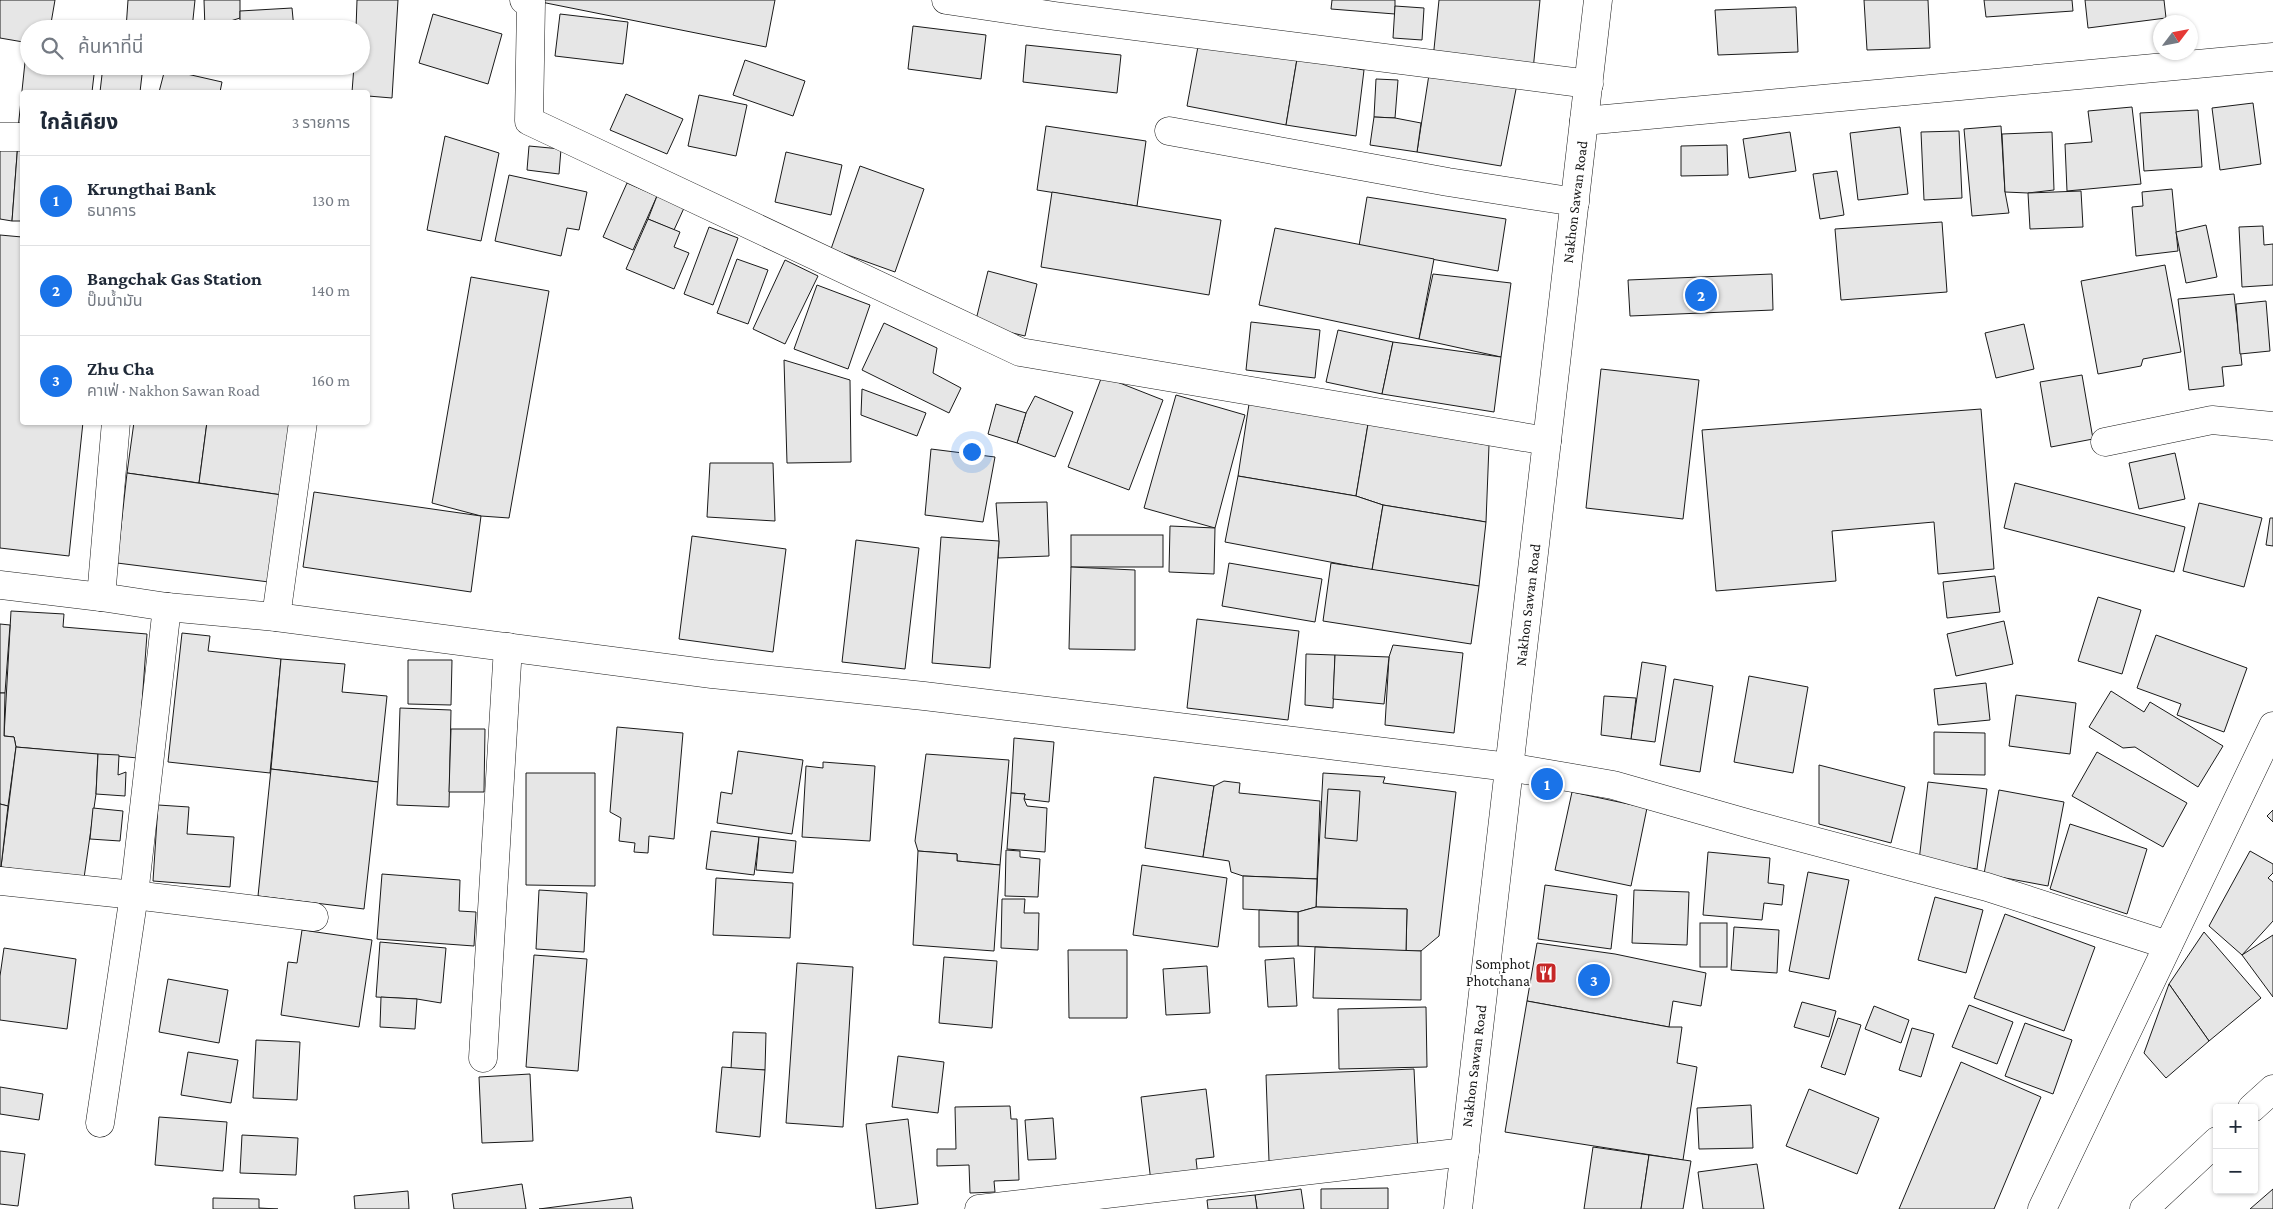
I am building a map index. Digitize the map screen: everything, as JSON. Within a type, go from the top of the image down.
[{"type":"street","points":[[524,0],[531,2],[529,120],[1020,352],[1547,441]]},
{"type":"street","points":[[946,0],[1085,20],[1589,84]]},
{"type":"street","name":"Nakhon Sawan Road","points":[[1458,1209],[1598,0]]},
{"type":"street","points":[[1584,121],[2273,57]]},
{"type":"street","points":[[1169,131],[1448,182],[1575,202]]},
{"type":"street","points":[[0,137],[20,137]]},
{"type":"street","points":[[2105,442],[2212,420],[2273,426]]},
{"type":"street","points":[[101,596],[116,425]]},
{"type":"street","points":[[276,617],[303,425]]},
{"type":"street","points":[[0,585],[101,596],[166,607],[276,617],[712,674],[924,696],[1509,767],[1613,785],[1987,886],[2168,945]]},
{"type":"street","points":[[100,1124],[134,895],[166,607]]},
{"type":"street","points":[[483,1058],[508,647]]},
{"type":"street","points":[[2042,1209],[2273,726]]},
{"type":"street","points":[[0,881],[314,917]]},
{"type":"street","points":[[2256,1104],[2273,1088]]},
{"type":"street","points":[[2144,1209],[2213,1145]]},
{"type":"street","points":[[979,1209],[1465,1152]]},
{"type":"building","points":[[0,0],[55,0],[52,20],[20,20],[20,41],[0,38]]},
{"type":"building","points":[[128,0],[195,0],[193,20],[127,20]]},
{"type":"building","points":[[204,0],[240,0],[240,18],[234,20],[205,20]]},
{"type":"building","points":[[357,0],[398,0],[392,98],[370,96],[370,90],[352,90],[353,75],[370,75],[370,20],[356,20]]},
{"type":"building","points":[[541,0],[775,0],[766,47],[541,2]]},
{"type":"building","points":[[1332,0],[1395,0],[1395,14],[1331,9]]},
{"type":"building","points":[[1439,0],[1540,0],[1533,70],[1433,59]]},
{"type":"building","points":[[1864,0],[1928,0],[1930,48],[1867,50]]},
{"type":"building","points":[[1984,0],[2072,0],[2073,11],[1986,17]]},
{"type":"building","points":[[2085,0],[2164,0],[2166,15],[2153,15],[2153,20],[2088,28]]},
{"type":"building","points":[[1395,6],[1424,8],[1422,40],[1393,38]]},
{"type":"building","points":[[1796,7],[1798,52],[1718,55],[1715,10]]},
{"type":"building","points":[[292,8],[293,20],[240,20],[240,11]]},
{"type":"building","points":[[433,14],[502,34],[488,84],[419,63]]},
{"type":"building","points":[[560,14],[628,22],[623,64],[555,56]]},
{"type":"building","points":[[913,26],[986,35],[981,79],[908,69]]},
{"type":"building","points":[[1199,41],[1297,59],[1286,125],[1187,106]]},
{"type":"building","points":[[1026,45],[1121,55],[1117,93],[1023,82]]},
{"type":"building","points":[[1297,59],[1364,70],[1356,136],[1286,125]]},
{"type":"building","points":[[745,60],[805,81],[793,116],[733,95]]},
{"type":"building","points":[[1430,68],[1517,84],[1501,166],[1417,152]]},
{"type":"building","points":[[24,75],[94,75],[92,90],[22,90]]},
{"type":"building","points":[[102,75],[142,75],[140,90],[100,90]]},
{"type":"building","points":[[163,75],[191,75],[222,82],[220,90],[160,90]]},
{"type":"building","points":[[1376,79],[1398,80],[1395,118],[1374,117]]},
{"type":"building","points":[[626,94],[683,119],[667,154],[610,130]]},
{"type":"building","points":[[699,95],[747,105],[736,156],[688,146]]},
{"type":"building","points":[[2253,103],[2261,164],[2220,170],[2212,108]]},
{"type":"building","points":[[2132,107],[2141,184],[2067,191],[2065,144],[2092,142],[2088,111]]},
{"type":"building","points":[[20,110],[20,130],[18,129]]},
{"type":"building","points":[[2198,110],[2202,167],[2144,171],[2140,113]]},
{"type":"building","points":[[1374,117],[1395,118],[1421,123],[1417,152],[1370,145]]},
{"type":"building","points":[[1046,126],[1146,141],[1137,206],[1037,190]]},
{"type":"building","points":[[2001,126],[2005,192],[2009,213],[1972,216],[1964,129]]},
{"type":"building","points":[[1900,127],[1908,194],[1858,200],[1850,133]]},
{"type":"building","points":[[1959,131],[1962,198],[1924,200],[1921,132]]},
{"type":"building","points":[[1790,132],[1796,171],[1749,178],[1743,139]]},
{"type":"building","points":[[2052,132],[2054,190],[2028,193],[2005,192],[2002,134]]},
{"type":"building","points":[[445,136],[499,153],[481,241],[427,230]]},
{"type":"building","points":[[18,142],[12,221],[0,219],[0,144]]},
{"type":"building","points":[[18,142],[20,142],[20,221],[12,221]]},
{"type":"building","points":[[1727,145],[1728,175],[1681,176],[1681,146]]},
{"type":"building","points":[[529,146],[561,149],[559,174],[527,170]]},
{"type":"building","points":[[786,152],[842,165],[831,215],[775,202]]},
{"type":"building","points":[[860,166],[924,189],[895,272],[831,249]]},
{"type":"building","points":[[1837,171],[1844,215],[1820,219],[1813,174]]},
{"type":"building","points":[[509,175],[587,192],[579,230],[567,228],[561,256],[495,241]]},
{"type":"building","points":[[627,183],[657,196],[633,250],[603,237]]},
{"type":"building","points":[[2172,189],[2178,251],[2136,256],[2132,207],[2143,206],[2142,192]]},
{"type":"building","points":[[2081,191],[2083,227],[2030,229],[2028,193]]},
{"type":"building","points":[[1052,192],[1221,220],[1209,295],[1041,267]]},
{"type":"building","points":[[657,196],[684,208],[674,230],[648,219]]},
{"type":"building","points":[[1367,197],[1506,219],[1498,271],[1359,246]]},
{"type":"building","points":[[648,219],[680,232],[674,247],[689,253],[674,289],[626,269]]},
{"type":"building","points":[[1942,222],[1947,292],[1841,300],[1835,229]]},
{"type":"building","points":[[2206,225],[2217,277],[2186,283],[2176,232]]},
{"type":"building","points":[[2263,226],[2264,245],[2273,244],[2273,285],[2242,287],[2239,227]]},
{"type":"building","points":[[709,227],[738,238],[713,305],[684,294]]},
{"type":"building","points":[[1275,228],[1434,259],[1419,339],[1259,305]]},
{"type":"building","points":[[0,235],[20,237],[20,425],[83,425],[69,556],[0,548]]},
{"type":"building","points":[[737,259],[768,270],[748,324],[717,313]]},
{"type":"building","points":[[785,260],[818,276],[785,344],[753,329]]},
{"type":"building","points":[[2165,265],[2181,352],[2143,359],[2141,366],[2098,374],[2081,281]]},
{"type":"building","points":[[988,271],[1037,284],[1025,336],[975,324]]},
{"type":"building","points":[[1433,274],[1511,283],[1501,357],[1419,339]]},
{"type":"building","points":[[1772,274],[1773,310],[1630,316],[1628,280]]},
{"type":"building","points":[[471,277],[549,291],[509,518],[481,516],[432,503]]},
{"type":"building","points":[[817,285],[870,305],[848,369],[794,349]]},
{"type":"building","points":[[2234,294],[2242,365],[2222,367],[2224,386],[2189,390],[2178,299]]},
{"type":"building","points":[[2266,301],[2270,351],[2240,354],[2236,304]]},
{"type":"building","points":[[1251,322],[1320,330],[1315,378],[1246,370]]},
{"type":"building","points":[[884,323],[937,348],[933,373],[961,388],[949,413],[862,370]]},
{"type":"building","points":[[2024,324],[2034,369],[1996,378],[1985,333]]},
{"type":"building","points":[[1338,330],[1393,342],[1382,394],[1326,382]]},
{"type":"building","points":[[1393,342],[1501,357],[1494,412],[1382,394]]},
{"type":"building","points":[[784,360],[850,380],[851,462],[787,463]]},
{"type":"building","points":[[1601,369],[1699,380],[1683,519],[1586,508]]},
{"type":"building","points":[[2082,375],[2093,439],[2051,447],[2040,382]]},
{"type":"building","points":[[1102,376],[1163,400],[1129,490],[1068,467]]},
{"type":"building","points":[[862,389],[926,413],[917,436],[861,415]]},
{"type":"building","points":[[1176,395],[1245,415],[1215,528],[1144,508]]},
{"type":"building","points":[[1035,396],[1073,412],[1055,457],[1017,443],[1026,413]]},
{"type":"building","points":[[996,404],[1026,413],[1017,443],[988,434]]},
{"type":"building","points":[[1249,404],[1368,424],[1356,496],[1238,476]]},
{"type":"building","points":[[1981,409],[1994,569],[1938,574],[1934,522],[1832,531],[1836,581],[1716,591],[1702,430]]},
{"type":"building","points":[[1368,424],[1489,445],[1486,522],[1383,505],[1356,496]]},
{"type":"building","points":[[134,425],[207,425],[199,483],[127,473]]},
{"type":"building","points":[[207,425],[291,425],[282,495],[199,483]]},
{"type":"building","points":[[931,449],[995,457],[983,522],[925,515]]},
{"type":"building","points":[[2175,453],[2185,499],[2139,509],[2129,463]]},
{"type":"building","points":[[710,463],[773,463],[775,521],[707,517]]},
{"type":"building","points":[[127,473],[282,495],[269,582],[117,563]]},
{"type":"building","points":[[1238,476],[1356,496],[1383,505],[1372,570],[1225,542]]},
{"type":"building","points":[[2015,483],[2185,527],[2174,572],[2004,528]]},
{"type":"building","points":[[314,492],[481,516],[471,592],[303,567]]},
{"type":"building","points":[[1047,502],[1049,556],[998,558],[999,541],[996,503]]},
{"type":"building","points":[[2199,503],[2262,518],[2244,587],[2183,571]]},
{"type":"building","points":[[1383,505],[1486,522],[1479,586],[1372,570]]},
{"type":"building","points":[[2270,518],[2273,518],[2273,546],[2266,545]]},
{"type":"building","points":[[1170,526],[1215,528],[1214,574],[1169,572]]},
{"type":"building","points":[[1071,535],[1163,535],[1163,567],[1071,567]]},
{"type":"building","points":[[692,536],[786,549],[773,652],[679,639]]},
{"type":"building","points":[[941,537],[999,541],[990,668],[932,663]]},
{"type":"building","points":[[856,540],[919,548],[905,669],[842,662]]},
{"type":"building","points":[[1229,563],[1322,579],[1315,622],[1222,606]]},
{"type":"building","points":[[1331,563],[1479,586],[1471,644],[1323,621]]},
{"type":"building","points":[[1071,567],[1135,570],[1135,650],[1069,649]]},
{"type":"building","points":[[1995,576],[2000,612],[1947,618],[1943,582]]},
{"type":"building","points":[[2098,597],[2141,610],[2122,674],[2078,661]]},
{"type":"building","points":[[11,611],[64,614],[63,627],[147,634],[138,758],[16,747],[14,737],[4,736]]},
{"type":"building","points":[[1197,619],[1299,631],[1288,720],[1187,708]]},
{"type":"building","points":[[2004,621],[2013,664],[1956,676],[1947,634]]},
{"type":"building","points":[[0,624],[10,625],[5,693],[0,693]]},
{"type":"building","points":[[182,633],[210,636],[208,651],[281,659],[270,773],[168,762]]},
{"type":"building","points":[[2156,635],[2247,668],[2224,732],[2177,715],[2181,704],[2137,688]]},
{"type":"building","points":[[1393,645],[1463,653],[1454,733],[1385,725],[1389,657]]},
{"type":"building","points":[[1306,654],[1335,655],[1333,708],[1305,705]]},
{"type":"building","points":[[1335,655],[1389,657],[1384,704],[1333,699]]},
{"type":"building","points":[[281,659],[345,664],[342,692],[387,696],[378,782],[271,769]]},
{"type":"building","points":[[408,660],[452,660],[451,705],[408,704]]},
{"type":"building","points":[[1642,662],[1666,666],[1655,742],[1631,739]]},
{"type":"building","points":[[1749,676],[1808,687],[1793,773],[1734,762]]},
{"type":"building","points":[[1674,679],[1713,686],[1700,772],[1660,765]]},
{"type":"building","points":[[1986,683],[1990,720],[1938,725],[1934,689]]},
{"type":"building","points":[[2111,691],[2144,712],[2150,702],[2223,746],[2198,787],[2135,747],[2123,748],[2089,727]]},
{"type":"building","points":[[0,693],[5,693],[4,736],[14,737],[16,747],[8,806],[0,804]]},
{"type":"building","points":[[2016,695],[2076,703],[2070,754],[2009,746]]},
{"type":"building","points":[[1604,696],[1636,698],[1631,739],[1601,735]]},
{"type":"building","points":[[400,708],[451,710],[449,807],[397,805]]},
{"type":"building","points":[[617,727],[683,733],[674,839],[649,836],[648,853],[634,852],[635,843],[619,841],[621,818],[610,812]]},
{"type":"building","points":[[451,729],[485,729],[484,792],[449,792]]},
{"type":"building","points":[[1934,732],[1985,733],[1985,775],[1934,774]]},
{"type":"building","points":[[1014,738],[1054,742],[1049,802],[1024,799],[1025,794],[1011,793]]},
{"type":"building","points":[[16,747],[98,754],[96,794],[84,878],[1,867]]},
{"type":"building","points":[[738,751],[803,760],[792,834],[717,823],[721,792],[732,794]]},
{"type":"building","points":[[2097,752],[2187,803],[2163,847],[2072,796]]},
{"type":"building","points":[[98,754],[119,755],[118,775],[126,772],[125,796],[96,794]]},
{"type":"building","points":[[926,754],[1009,760],[1000,865],[957,861],[957,854],[918,851],[915,841]]},
{"type":"building","points":[[823,762],[875,766],[870,841],[802,837],[806,766],[823,768]]},
{"type":"building","points":[[1819,765],[1905,787],[1891,843],[1819,824]]},
{"type":"building","points":[[271,769],[378,782],[364,909],[258,896]]},
{"type":"building","points":[[526,773],[595,773],[595,886],[526,885]]},
{"type":"building","points":[[1323,773],[1385,777],[1383,783],[1456,792],[1439,936],[1421,951],[1406,951],[1407,909],[1316,907]]},
{"type":"building","points":[[1154,777],[1214,786],[1203,857],[1145,848]]},
{"type":"building","points":[[1224,781],[1240,783],[1239,793],[1320,801],[1317,879],[1243,876],[1231,872],[1229,861],[1203,857],[1214,786]]},
{"type":"building","points":[[1928,782],[1987,789],[1977,869],[1919,861]]},
{"type":"building","points":[[1328,789],[1360,791],[1357,841],[1325,838]]},
{"type":"building","points":[[1999,790],[2064,802],[2048,886],[1984,874]]},
{"type":"building","points":[[1572,792],[1647,808],[1631,886],[1555,870]]},
{"type":"building","points":[[1011,793],[1025,794],[1024,799],[1027,806],[1047,808],[1045,852],[1007,849]]},
{"type":"building","points":[[0,804],[8,806],[1,867],[0,867]]},
{"type":"building","points":[[158,805],[189,807],[187,834],[234,837],[230,887],[153,881]]},
{"type":"building","points":[[93,808],[123,811],[120,841],[90,839]]},
{"type":"building","points":[[2273,810],[2273,822],[2267,816]]},
{"type":"building","points":[[2070,824],[2147,849],[2127,914],[2050,889]]},
{"type":"building","points":[[711,831],[759,837],[754,875],[706,869]]},
{"type":"building","points":[[759,837],[796,841],[793,873],[756,870]]},
{"type":"building","points":[[1006,850],[1020,851],[1020,857],[1040,859],[1038,897],[1005,896]]},
{"type":"building","points":[[918,851],[957,854],[957,861],[1000,865],[994,951],[913,945]]},
{"type":"building","points":[[2250,851],[2273,864],[2273,873],[2268,878],[2273,882],[2273,921],[2242,955],[2209,926]]},
{"type":"building","points":[[1708,852],[1770,858],[1768,883],[1784,885],[1782,905],[1764,903],[1762,920],[1703,915]]},
{"type":"building","points":[[1142,865],[1227,878],[1218,947],[1133,935]]},
{"type":"building","points":[[1808,872],[1849,880],[1829,979],[1789,971]]},
{"type":"building","points":[[382,874],[460,880],[459,911],[476,912],[474,946],[377,939]]},
{"type":"building","points":[[1243,876],[1317,879],[1316,907],[1298,912],[1243,909]]},
{"type":"building","points":[[716,878],[793,883],[790,938],[713,935]]},
{"type":"building","points":[[1545,885],[1617,895],[1611,949],[1538,939]]},
{"type":"building","points":[[539,890],[587,893],[584,952],[536,949]]},
{"type":"building","points":[[1634,890],[1689,892],[1687,945],[1632,943]]},
{"type":"building","points":[[1935,897],[1983,910],[1966,973],[1918,960]]},
{"type":"building","points":[[1002,899],[1025,899],[1024,913],[1039,913],[1038,950],[1001,948]]},
{"type":"building","points":[[1316,907],[1407,909],[1406,951],[1298,946],[1298,912]]},
{"type":"building","points":[[1259,910],[1298,912],[1298,946],[1259,947]]},
{"type":"building","points":[[2005,914],[2095,947],[2064,1031],[1974,998]]},
{"type":"building","points":[[1700,923],[1727,923],[1727,967],[1700,967]]},
{"type":"building","points":[[1734,927],[1779,930],[1777,973],[1731,970]]},
{"type":"building","points":[[302,930],[372,940],[359,1027],[281,1015],[288,962],[297,963]]},
{"type":"building","points":[[2204,932],[2261,998],[2209,1041],[2169,984]]},
{"type":"building","points":[[2273,935],[2273,997],[2242,955]]},
{"type":"building","points":[[380,942],[446,948],[441,1003],[417,999],[376,997]]},
{"type":"building","points":[[1537,943],[1615,954],[1706,973],[1701,1006],[1673,1001],[1669,1027],[1527,1001]]},
{"type":"building","points":[[1315,947],[1421,951],[1421,1000],[1313,998]]},
{"type":"building","points":[[4,948],[76,959],[67,1029],[0,1020],[0,976]]},
{"type":"building","points":[[1068,950],[1127,950],[1127,1018],[1069,1018]]},
{"type":"building","points":[[534,955],[587,959],[578,1071],[526,1067]]},
{"type":"building","points":[[944,957],[997,961],[992,1028],[939,1023]]},
{"type":"building","points":[[1294,958],[1297,1006],[1268,1007],[1265,960]]},
{"type":"building","points":[[797,963],[853,967],[843,1127],[786,1123]]},
{"type":"building","points":[[1207,966],[1210,1013],[1166,1015],[1163,969]]},
{"type":"building","points":[[168,979],[228,990],[219,1043],[159,1032]]},
{"type":"building","points":[[2169,984],[2209,1041],[2166,1078],[2144,1053]]},
{"type":"building","points":[[381,997],[417,999],[415,1029],[380,1027]]},
{"type":"building","points":[[1527,1001],[1669,1027],[1682,1027],[1677,1063],[1697,1067],[1683,1160],[1505,1132]]},
{"type":"building","points":[[1802,1002],[1836,1011],[1829,1037],[1794,1027]]},
{"type":"building","points":[[1969,1005],[2013,1022],[1997,1064],[1952,1047]]},
{"type":"building","points":[[1874,1006],[1909,1020],[1901,1043],[1865,1029]]},
{"type":"building","points":[[1426,1007],[1427,1067],[1339,1069],[1338,1009]]},
{"type":"building","points":[[1838,1018],[1861,1025],[1845,1075],[1821,1067]]},
{"type":"building","points":[[2025,1023],[2072,1040],[2053,1094],[2005,1076]]},
{"type":"building","points":[[1912,1028],[1934,1034],[1921,1077],[1899,1070]]},
{"type":"building","points":[[733,1032],[766,1033],[765,1070],[731,1069]]},
{"type":"building","points":[[256,1040],[300,1042],[297,1100],[253,1098]]},
{"type":"building","points":[[188,1052],[238,1060],[231,1103],[181,1095]]},
{"type":"building","points":[[898,1056],[944,1062],[938,1113],[892,1107]]},
{"type":"building","points":[[1961,1062],[2041,1097],[1994,1209],[1899,1209]]},
{"type":"building","points":[[722,1067],[765,1070],[760,1137],[716,1132]]},
{"type":"building","points":[[1414,1069],[1418,1155],[1269,1161],[1266,1075]]},
{"type":"building","points":[[530,1074],[533,1141],[482,1143],[479,1077]]},
{"type":"building","points":[[0,1087],[43,1094],[39,1120],[0,1114]]},
{"type":"building","points":[[1206,1089],[1214,1157],[1196,1159],[1198,1177],[1151,1182],[1141,1097]]},
{"type":"building","points":[[1809,1089],[1879,1118],[1857,1174],[1786,1146]]},
{"type":"building","points":[[1751,1105],[1753,1148],[1699,1149],[1697,1108]]},
{"type":"building","points":[[1010,1106],[1011,1119],[1017,1119],[1019,1180],[994,1181],[995,1192],[970,1193],[969,1165],[937,1166],[937,1149],[956,1149],[955,1107]]},
{"type":"building","points":[[159,1117],[227,1122],[223,1171],[155,1165]]},
{"type":"building","points":[[1053,1118],[1056,1159],[1028,1160],[1025,1120]]},
{"type":"building","points":[[908,1119],[918,1204],[876,1209],[866,1124]]},
{"type":"building","points":[[242,1135],[298,1138],[296,1175],[240,1173]]},
{"type":"building","points":[[1593,1147],[1649,1155],[1641,1209],[1584,1209]]},
{"type":"building","points":[[0,1151],[25,1154],[18,1206],[0,1204]]},
{"type":"building","points":[[1649,1155],[1691,1161],[1683,1209],[1641,1209]]},
{"type":"building","points":[[1757,1164],[1764,1209],[1703,1209],[1698,1172]]},
{"type":"building","points":[[522,1184],[526,1209],[454,1209],[452,1194]]},
{"type":"building","points":[[1388,1188],[1388,1209],[1321,1209],[1321,1189]]},
{"type":"building","points":[[1301,1189],[1304,1209],[1257,1209],[1255,1195]]},
{"type":"building","points":[[2273,1189],[2273,1209],[2250,1209]]},
{"type":"building","points":[[408,1191],[409,1209],[355,1209],[354,1196]]},
{"type":"building","points":[[1255,1195],[1257,1209],[1208,1209],[1207,1200]]},
{"type":"building","points":[[631,1197],[633,1209],[539,1209]]},
{"type":"building","points":[[213,1198],[259,1199],[259,1208],[278,1209],[213,1209]]},
{"type":"place","name":"Bangchak Gas Station","points":[[1701,295]]},
{"type":"place","name":"Krungthai Bank","points":[[1547,784]]},
{"type":"place","name":"Somphot Photchana","points":[[1546,973]]},
{"type":"place","name":"Zhu Cha","points":[[1594,980]]}]
